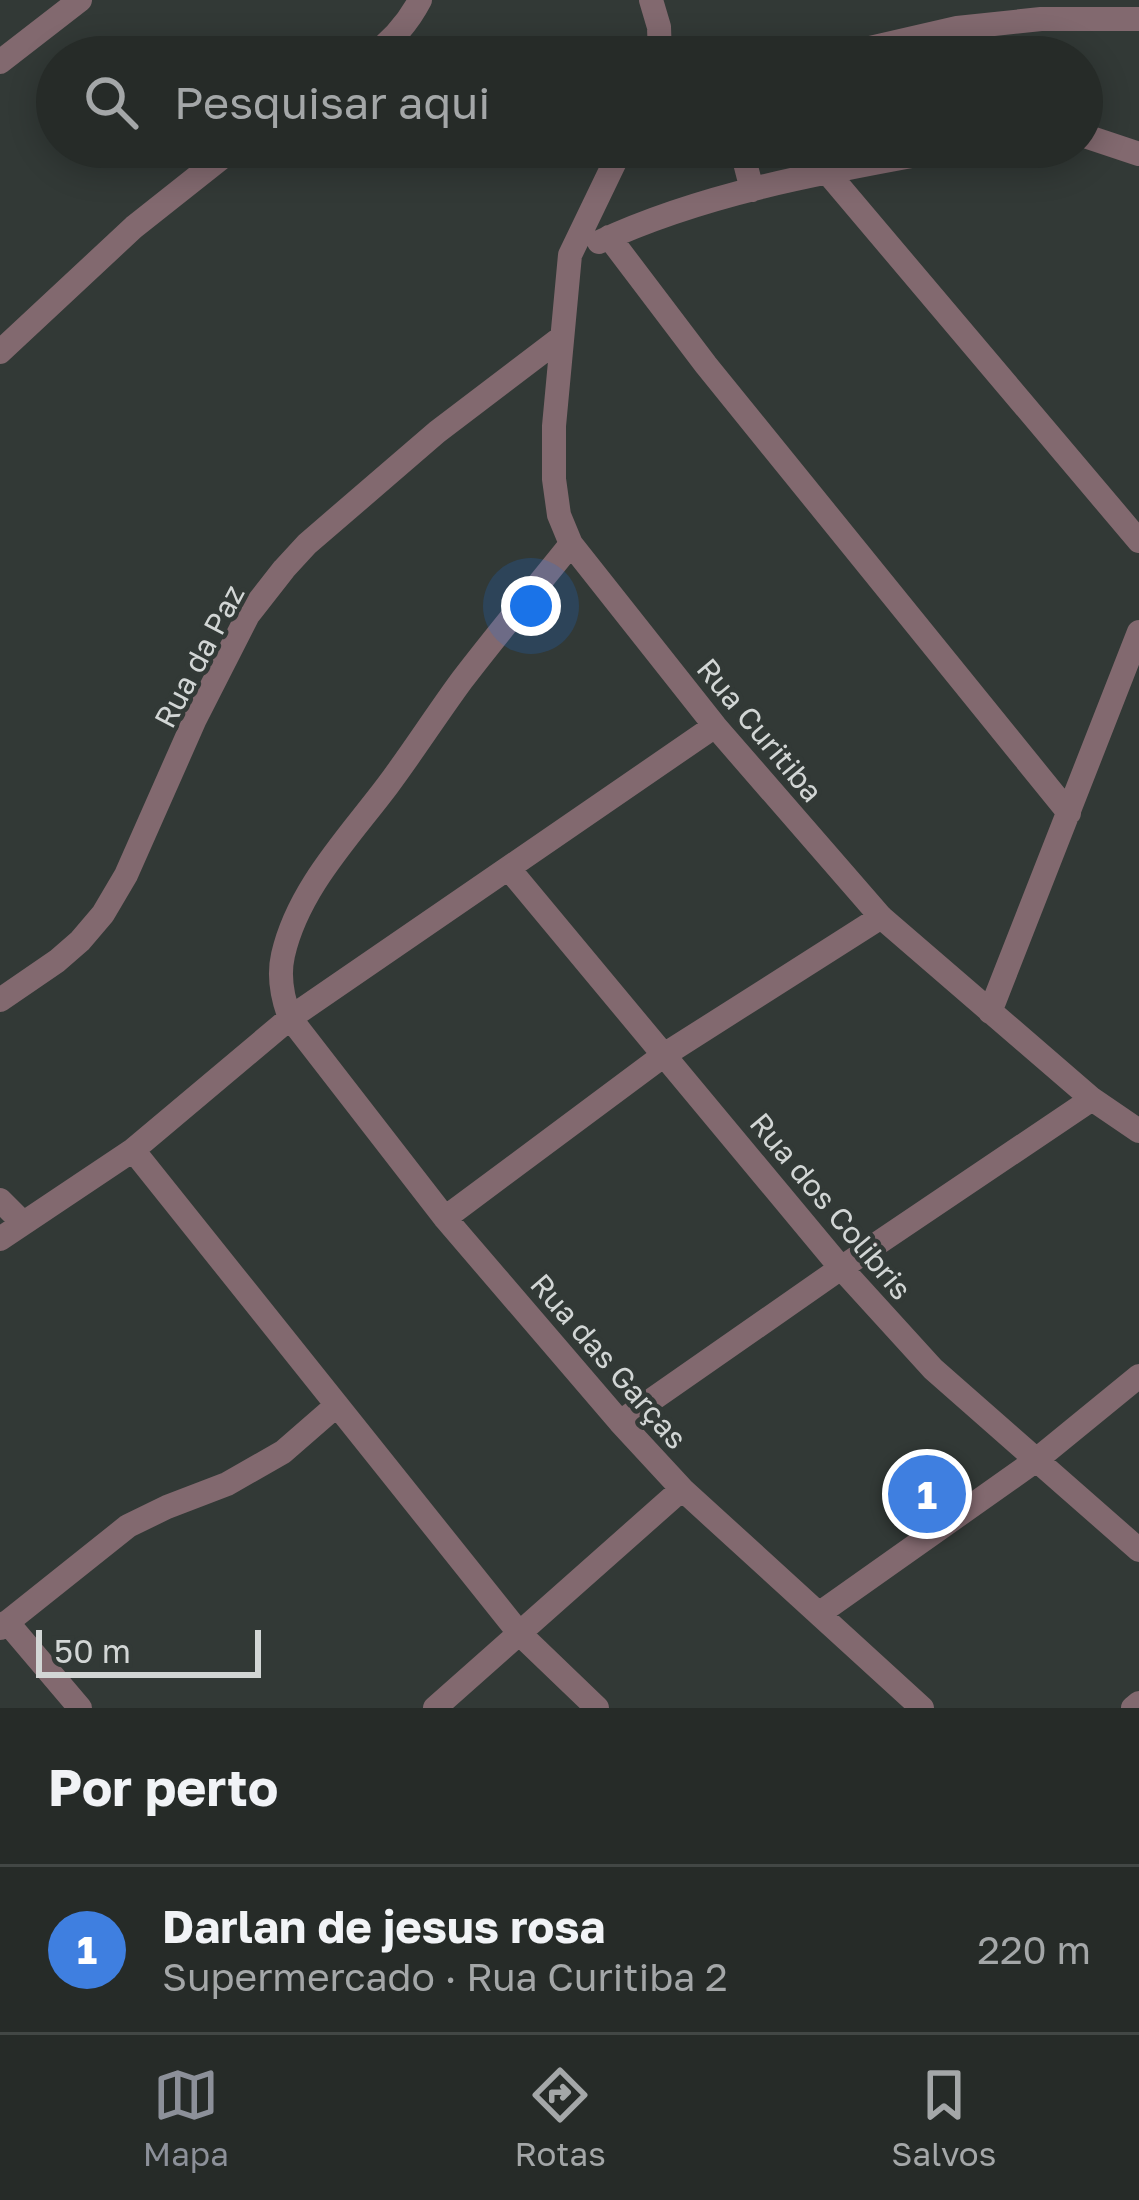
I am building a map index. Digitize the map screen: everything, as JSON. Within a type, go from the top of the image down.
[{"type":"street","points":[[0,62],[80,0]]},
{"type":"street","points":[[394,36],[420,0]]},
{"type":"street","points":[[651,0],[659,36]]},
{"type":"street","points":[[922,36],[1041,19],[1139,20]]},
{"type":"street","points":[[1103,142],[1139,154]]},
{"type":"street","points":[[0,352],[134,227],[208,168]]},
{"type":"street","points":[[570,255],[612,168]]},
{"type":"street","points":[[746,168],[752,190]]},
{"type":"street","points":[[570,255],[609,237],[752,190],[848,168]]},
{"type":"street","points":[[827,172],[1139,541]]},
{"type":"street","points":[[609,237],[1069,813]]},
{"type":"street","name":"Rua Curitiba","points":[[570,255],[554,426],[554,479],[559,515],[571,544],[715,726],[881,917],[1092,1100],[1139,1131]]},
{"type":"street","name":"Rua da Paz","points":[[0,1000],[80,941],[104,914],[242,626],[284,568],[437,432],[562,337]]},
{"type":"street","points":[[290,1018],[280,979],[283,956],[314,886],[464,677],[571,544]]},
{"type":"street","points":[[989,1012],[1139,632]]},
{"type":"street","points":[[0,1239],[133,1150],[290,1018],[715,726]]},
{"type":"street","name":"Rua dos Colibris","points":[[509,869],[841,1268],[933,1369],[1139,1550]]},
{"type":"street","points":[[445,1218],[664,1055],[881,917]]},
{"type":"street","name":"Rua das Garças","points":[[290,1018],[445,1218],[620,1422],[682,1489],[922,1708]]},
{"type":"street","points":[[620,1422],[1092,1100]]},
{"type":"street","points":[[133,1150],[520,1634],[597,1708]]},
{"type":"street","points":[[0,1200],[22,1222]]},
{"type":"street","points":[[820,1613],[1035,1461],[1139,1376]]},
{"type":"street","points":[[80,1708],[3,1625],[128,1526],[268,1461],[337,1405]]},
{"type":"street","points":[[435,1708],[682,1489]]},
{"type":"place","name":"Darlan de jesus rosa","points":[[927,1494]]}]
